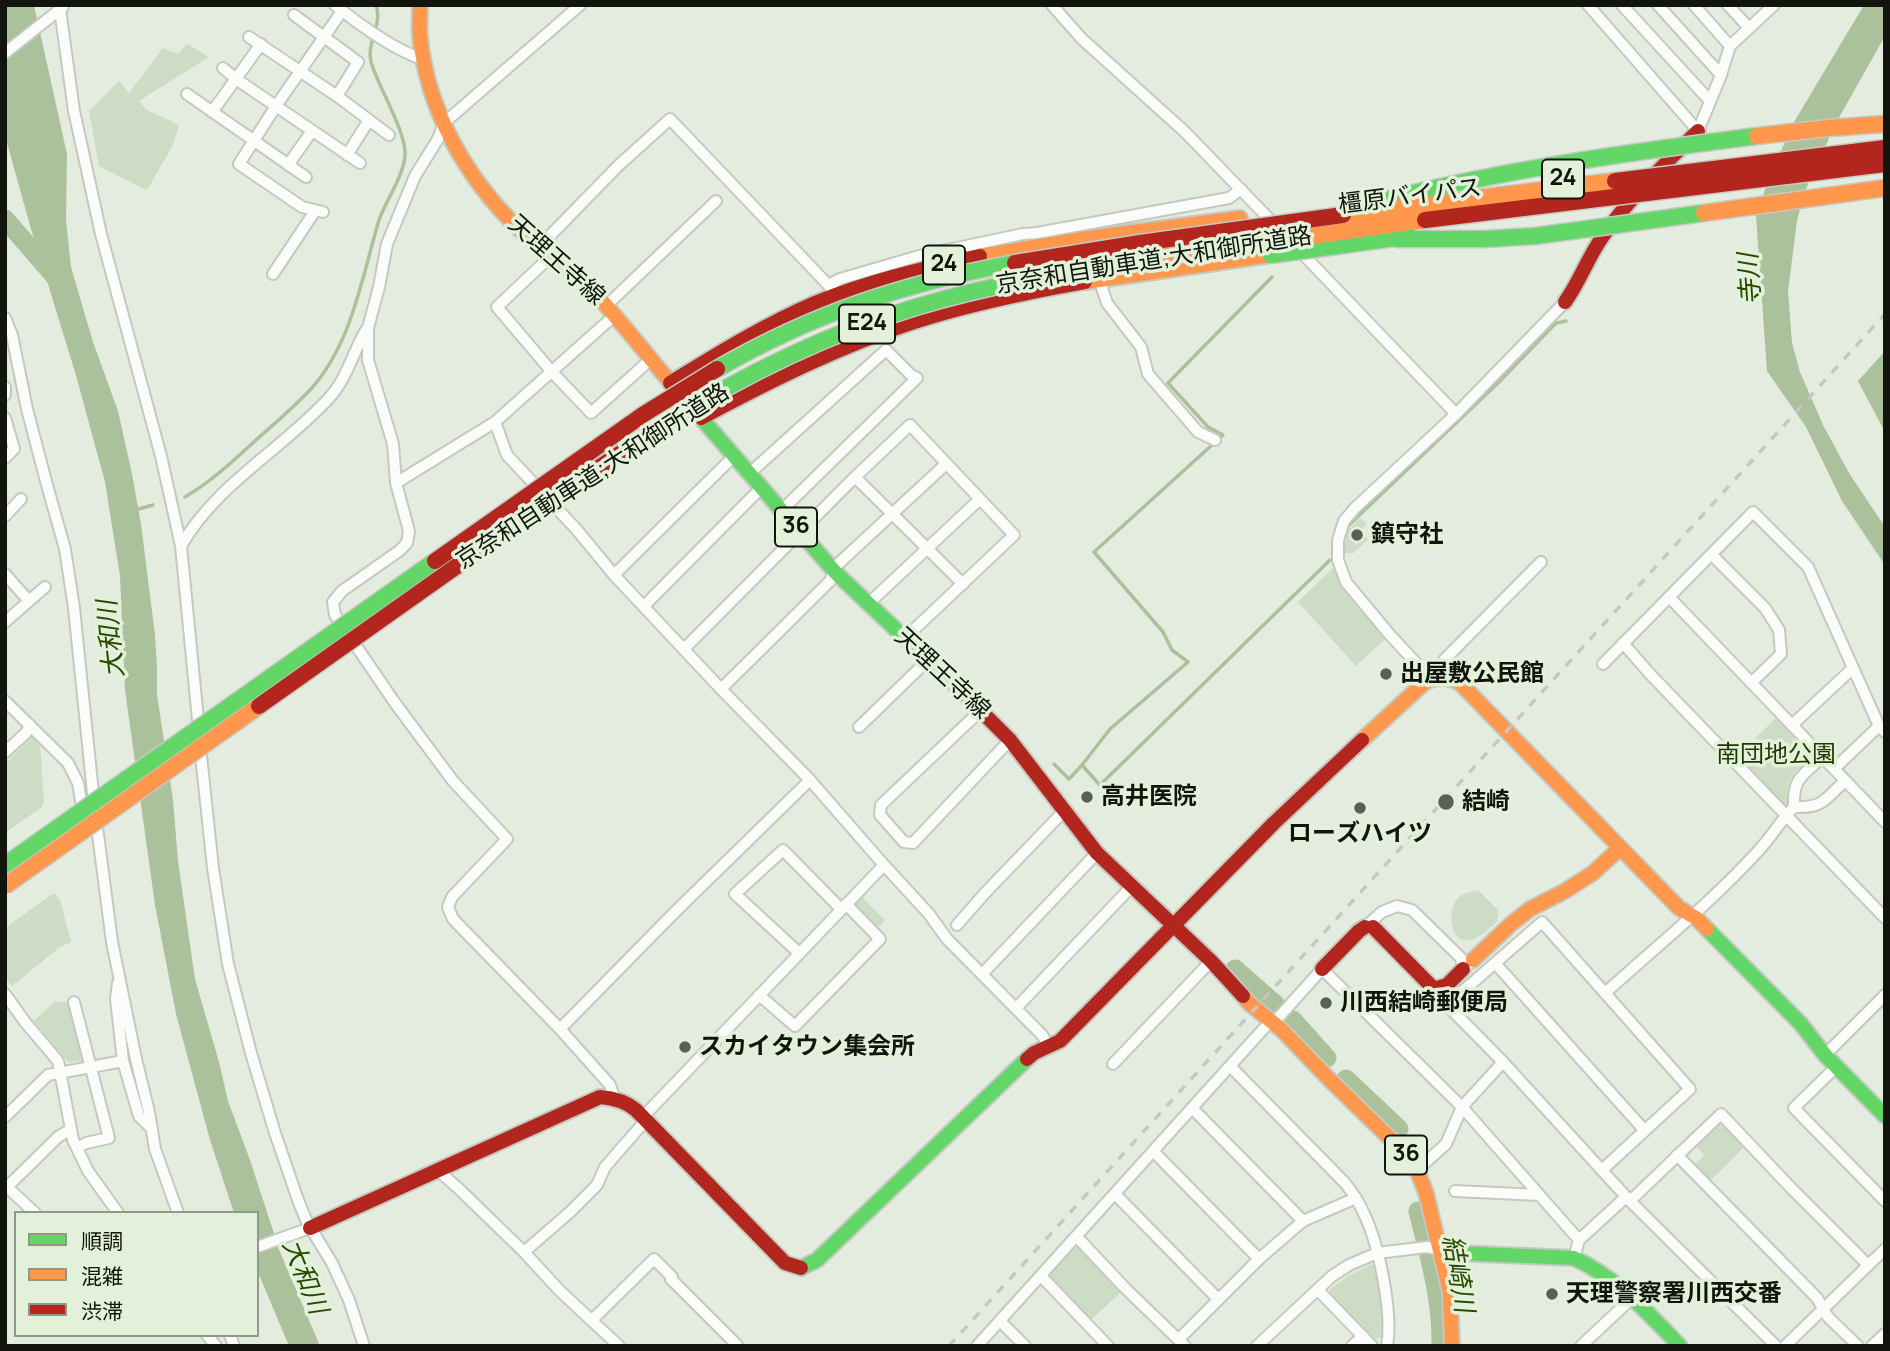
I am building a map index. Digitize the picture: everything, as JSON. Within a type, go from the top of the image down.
[{"type":"main road","name":"天理王寺線","points":[[420,5],[422,59],[431,92],[467,167],[493,202],[519,229],[568,266],[611,310],[670,383],[835,572],[1010,740],[1097,853],[1211,961],[1250,1004],[1282,1031],[1404,1152],[1417,1170],[1426,1193],[1441,1250],[1450,1292],[1452,1346]]},
{"type":"main road","points":[[1320,225],[1437,185],[1517,170],[1839,126],[1885,124]]},
{"type":"main road","points":[[1565,302],[1575,289],[1601,239],[1619,215],[1698,131]]},
{"type":"main road","name":"橿原バイパス","points":[[670,383],[730,346],[833,290],[966,260],[1240,218],[1885,139]]},
{"type":"main road","name":"京奈和自動車道;大和御所道路","points":[[5,886],[553,498],[696,404],[749,376],[870,322],[983,289],[1320,225],[1885,148]]},
{"type":"main road","name":"京奈和自動車道;大和御所道路","points":[[5,865],[644,414],[680,390],[820,317],[919,285],[976,271],[1166,239],[1885,166]]},
{"type":"main road","name":"橿原バイパス","points":[[701,418],[818,358],[915,322],[981,304],[1141,273],[1885,166]]},
{"type":"main road","points":[[1320,225],[1365,239],[1485,239],[1535,236],[1885,188]]},
{"type":"main road","points":[[307,1229],[600,1097],[614,1097],[629,1104],[645,1119],[785,1263],[801,1268],[817,1260],[1017,1067],[1034,1053],[1060,1041],[1275,823],[1430,678],[1448,677],[1459,682],[1679,908],[1696,918],[1801,1024],[1831,1061],[1885,1116]]},
{"type":"main road","points":[[1322,969],[1359,931],[1370,925],[1434,989],[1442,989],[1466,963],[1511,924],[1530,909],[1593,873],[1620,848]]},
{"type":"main road","points":[[1441,1250],[1574,1258],[1617,1282],[1679,1346]]},
{"type":"street","points":[[580,5],[444,123],[438,139],[415,176],[387,244],[368,328],[368,360],[393,444],[396,483],[409,531],[407,544],[342,591],[333,602],[335,615],[395,703],[453,781],[507,839],[452,897],[448,907],[453,919],[560,1029],[610,1085],[614,1097]]},
{"type":"street","points":[[1052,5],[1082,39],[1185,132],[1456,414]]},
{"type":"street","points":[[1588,5],[1698,131],[1730,46],[1770,6]]},
{"type":"street","points":[[1622,5],[1710,101]]},
{"type":"street","points":[[1658,5],[1721,75]]},
{"type":"street","points":[[1694,5],[1730,46]]},
{"type":"street","points":[[1728,5],[1749,28]]},
{"type":"street","points":[[273,274],[319,211],[302,206],[239,164],[324,37],[339,8],[379,37],[422,59]]},
{"type":"street","points":[[5,53],[61,9]]},
{"type":"street","points":[[61,9],[74,111],[181,546],[210,841],[228,964],[251,1053],[307,1229],[337,1275],[349,1300],[364,1346]]},
{"type":"street","points":[[293,15],[358,62],[337,96]]},
{"type":"street","points":[[249,37],[337,96],[389,135]]},
{"type":"street","points":[[212,112],[261,44]]},
{"type":"street","points":[[223,68],[360,163]]},
{"type":"street","points":[[187,94],[306,177]]},
{"type":"street","points":[[651,359],[591,413],[497,307],[618,166],[670,119],[833,290],[840,279],[919,256],[1023,234],[1228,198],[1241,189]]},
{"type":"street","points":[[347,155],[369,120]]},
{"type":"street","points":[[288,164],[312,131]]},
{"type":"street","points":[[396,483],[495,422],[552,372],[716,201]]},
{"type":"street","points":[[1100,282],[1107,303],[1142,347],[1148,374],[1198,432],[1214,440]]},
{"type":"street","points":[[1430,678],[1346,582],[1338,560],[1338,540],[1344,522],[1355,508],[1456,414],[1565,302]]},
{"type":"street","points":[[5,318],[12,335],[27,409],[65,549],[112,942],[155,1149],[177,1211]]},
{"type":"street","points":[[181,546],[191,527],[222,495],[332,395],[368,328]]},
{"type":"street","points":[[782,510],[917,378],[874,337]]},
{"type":"street","points":[[750,474],[886,350]]},
{"type":"street","points":[[5,387],[5,395]]},
{"type":"street","points":[[5,418],[14,449],[5,458]]},
{"type":"street","points":[[495,422],[507,455],[577,530],[614,575],[810,780],[929,914],[947,939],[1043,1036],[1048,1047]]},
{"type":"street","points":[[684,649],[800,531],[910,425],[1014,535],[904,639]]},
{"type":"street","points":[[614,575],[735,455]]},
{"type":"street","points":[[722,690],[830,581],[837,565],[946,464]]},
{"type":"street","points":[[855,477],[963,584]]},
{"type":"street","points":[[644,606],[762,486]]},
{"type":"street","points":[[5,516],[21,499]]},
{"type":"street","points":[[868,604],[980,499]]},
{"type":"street","points":[[1603,664],[1753,512],[1808,567],[1882,729],[1834,769]]},
{"type":"street","points":[[1712,555],[1765,608],[1779,629],[1782,654],[1751,683]]},
{"type":"street","points":[[1448,677],[1444,660],[1541,562]]},
{"type":"street","points":[[5,574],[29,601]]},
{"type":"street","points":[[5,622],[45,587]]},
{"type":"street","points":[[1670,598],[1885,822]]},
{"type":"street","points":[[1623,643],[1790,811],[1885,918]]},
{"type":"street","points":[[859,727],[928,660]]},
{"type":"street","points":[[1792,725],[1853,668]]},
{"type":"street","points":[[5,701],[68,763],[78,783],[87,831],[99,847]]},
{"type":"street","points":[[981,710],[881,805],[880,814],[904,842],[913,844],[1010,740]]},
{"type":"street","points":[[5,752],[26,733],[30,724]]},
{"type":"street","points":[[1605,993],[1762,848],[1790,811],[1797,781],[1822,757]]},
{"type":"street","points":[[560,1029],[810,780]]},
{"type":"street","points":[[1790,811],[1821,804],[1845,780]]},
{"type":"street","points":[[957,925],[1064,811]]},
{"type":"street","points":[[759,995],[795,1026],[880,939],[783,850],[735,894],[799,953]]},
{"type":"street","points":[[986,970],[1097,853]]},
{"type":"street","points":[[524,1252],[597,1185],[605,1167],[645,1119],[884,865]]},
{"type":"street","points":[[1020,1004],[1132,886]]},
{"type":"street","points":[[1370,925],[1381,912],[1397,906],[1412,910],[1466,963]]},
{"type":"street","points":[[1447,1005],[1542,922],[1690,1089],[1602,1170]]},
{"type":"street","points":[[1113,1064],[1211,961]]},
{"type":"street","points":[[1495,963],[1645,1131]]},
{"type":"street","points":[[977,1346],[1230,1066],[1322,969],[1462,1107],[1579,1240]]},
{"type":"street","points":[[120,978],[116,999],[123,1061],[139,1116],[152,1129]]},
{"type":"street","points":[[1434,989],[1628,1199],[1776,1346]]},
{"type":"street","points":[[5,994],[58,1061],[77,1148],[88,1171],[117,1211]]},
{"type":"street","points":[[1885,995],[1794,1108],[1885,1201]]},
{"type":"street","points":[[74,1002],[109,1138],[77,1148]]},
{"type":"street","points":[[5,1117],[48,1075],[123,1061]]},
{"type":"street","points":[[1417,1170],[1446,1144],[1462,1107],[1503,1062]]},
{"type":"street","points":[[1230,1066],[1345,1183],[1356,1198],[1367,1219],[1387,1297],[1387,1346]]},
{"type":"street","points":[[1192,1108],[1303,1221]]},
{"type":"street","points":[[1574,1258],[1579,1240],[1721,1114],[1868,1265]]},
{"type":"street","points":[[33,1211],[6,1187],[58,1137],[71,1129]]},
{"type":"street","points":[[1153,1151],[1259,1259]]},
{"type":"street","points":[[1677,1155],[1817,1298],[1828,1317],[1858,1346]]},
{"type":"street","points":[[441,1169],[443,1175],[524,1252],[560,1292],[619,1346]]},
{"type":"street","points":[[1455,1191],[1539,1195]]},
{"type":"street","points":[[1115,1194],[1219,1300]]},
{"type":"street","points":[[1077,1237],[1125,1288],[1182,1342],[1259,1259],[1303,1221],[1356,1198]]},
{"type":"street","points":[[259,1246],[307,1229]]},
{"type":"street","points":[[1256,1346],[1332,1276],[1349,1265],[1377,1253],[1427,1247],[1441,1250]]},
{"type":"street","points":[[1785,1346],[1885,1249]]},
{"type":"street","points":[[592,1320],[654,1259],[683,1293],[737,1345]]},
{"type":"street","points":[[1041,1276],[1108,1346]]},
{"type":"street","points":[[1318,1290],[1372,1346]]},
{"type":"street","points":[[1586,1344],[1632,1298]]},
{"type":"street","points":[[1000,1321],[1025,1346]]},
{"type":"street","points":[[1872,1346],[1885,1334]]},
{"type":"street","points":[[1352,1346],[1363,1336]]},
{"type":"green space","points":[[187,44],[209,57],[139,101],[147,110],[179,125],[172,147],[147,190],[99,166],[89,111],[119,81],[129,93],[163,48],[178,54]]},
{"type":"green space","name":"鎮守社","points":[[1360,518],[1367,524],[1351,540],[1357,545],[1365,536],[1368,539],[1354,553],[1342,553],[1345,524],[1350,528]]},
{"type":"green space","points":[[1336,565],[1386,638],[1356,666],[1298,602]]},
{"type":"green space","name":"南団地公園","points":[[1777,717],[1811,754],[1792,776],[1788,787],[1789,802],[1784,806],[1737,756]]},
{"type":"green space","points":[[33,737],[40,745],[44,801],[42,807],[5,833],[5,763]]},
{"type":"green space","points":[[1478,890],[1498,910],[1498,921],[1478,937],[1464,940],[1454,932],[1452,911],[1460,896]]},
{"type":"green space","points":[[54,893],[60,900],[71,942],[60,947],[12,986],[5,978],[5,928]]},
{"type":"green space","points":[[860,895],[885,920],[876,930],[855,909],[853,902]]},
{"type":"green space","points":[[54,1002],[70,1002],[84,1061],[68,1062],[34,1021]]},
{"type":"green space","points":[[1716,1124],[1725,1125],[1745,1146],[1710,1181],[1694,1165],[1704,1155],[1695,1145]]},
{"type":"green space","points":[[1078,1245],[1122,1291],[1090,1321],[1052,1282],[1051,1274]]},
{"type":"green space","points":[[1371,1264],[1374,1266],[1381,1301],[1384,1337],[1374,1339],[1330,1294],[1330,1289]]},
{"type":"shaded area","points":[[5,5],[34,5],[67,154],[66,220],[71,267],[93,342],[118,411],[141,524],[155,635],[157,695],[195,979],[228,1101],[280,1252],[320,1346],[289,1346],[259,1275],[259,1211],[233,1211],[210,1140],[176,1014],[155,905],[125,690],[120,576],[105,482],[5,136]]},
{"type":"shaded area","points":[[1864,5],[1885,5],[1885,36],[1836,123],[1804,193],[1797,221],[1788,291],[1792,343],[1800,372],[1823,425],[1849,473],[1885,527],[1885,565],[1842,501],[1806,427],[1767,371],[1756,216],[1769,178],[1794,122]]},
{"type":"shaded area","points":[[1885,351],[1885,432],[1858,381]]},
{"type":"waterway","points":[[185,497],[230,463],[310,390],[324,372],[346,331],[379,220],[401,172],[405,156],[402,135],[371,62],[378,12],[376,5]]},
{"type":"waterway","points":[[5,219],[58,280]]},
{"type":"waterway","points":[[1054,764],[1069,779],[1110,729],[1188,662],[1172,650],[1163,632],[1094,552],[1223,435],[1208,427],[1168,383],[1272,277]]},
{"type":"waterway","points":[[1348,526],[1496,385],[1556,323],[1566,321]]},
{"type":"waterway","points":[[135,510],[153,505]]},
{"type":"waterway","points":[[1100,785],[1330,560]]},
{"type":"waterway","points":[[1082,765],[1114,801]]},
{"type":"waterway","name":"結崎川","points":[[1235,969],[1276,1005]]},
{"type":"waterway","name":"結崎川","points":[[1293,1020],[1327,1058]]},
{"type":"waterway","name":"結崎川","points":[[1346,1079],[1399,1129]]},
{"type":"waterway","name":"結崎川","points":[[1418,1211],[1437,1294],[1441,1346]]},
{"type":"railway","points":[[949,1346],[1885,314]]},
{"type":"traffic: fast","points":[[1385,200],[1523,170],[1757,136]]},
{"type":"traffic: fast","points":[[1396,239],[1535,236],[1704,213]]},
{"type":"traffic: fast","points":[[1271,255],[1409,236]]},
{"type":"traffic: fast","points":[[662,426],[753,373],[817,343],[882,318],[999,286],[1140,260]]},
{"type":"traffic: fast","points":[[717,369],[789,332],[861,302],[936,280],[1015,263]]},
{"type":"traffic: fast","points":[[695,411],[835,572],[962,692]]},
{"type":"traffic: fast","points":[[5,865],[435,561]]},
{"type":"traffic: fast","points":[[1707,929],[1801,1024],[1825,1055],[1885,1116]]},
{"type":"traffic: fast","points":[[801,1268],[817,1260],[1027,1059]]},
{"type":"traffic: fast","points":[[1441,1250],[1574,1258],[1618,1286],[1680,1346]]},
{"type":"traffic: slow","points":[[420,5],[420,37],[431,90],[440,116],[466,165],[518,228],[580,278],[600,299],[678,391]]},
{"type":"traffic: slow","points":[[1757,136],[1885,124]]},
{"type":"traffic: slow","points":[[1343,215],[1615,181]]},
{"type":"traffic: slow","points":[[1704,213],[1885,188]]},
{"type":"traffic: slow","points":[[980,256],[1088,238],[1240,218]]},
{"type":"traffic: slow","points":[[1140,260],[1425,220]]},
{"type":"traffic: slow","points":[[1085,282],[1271,255]]},
{"type":"traffic: slow","points":[[1362,740],[1424,683],[1441,678],[1459,682],[1679,908],[1696,918],[1707,929]]},
{"type":"traffic: slow","points":[[5,886],[259,706]]},
{"type":"traffic: slow","points":[[1473,960],[1530,909],[1593,873],[1620,848]]},
{"type":"traffic: slow","points":[[1243,996],[1282,1030],[1404,1152],[1417,1170],[1426,1193],[1450,1292],[1452,1346]]},
{"type":"traffic: jam","points":[[1565,302],[1613,222],[1648,181],[1698,131]]},
{"type":"traffic: jam","points":[[1615,181],[1885,148]]},
{"type":"traffic: jam","points":[[1425,220],[1885,164]]},
{"type":"traffic: jam","points":[[1015,263],[1343,215]]},
{"type":"traffic: jam","points":[[670,383],[759,330],[815,303],[917,270],[980,256]]},
{"type":"traffic: jam","points":[[701,418],[806,365],[886,331],[978,304],[1085,282]]},
{"type":"traffic: jam","points":[[435,561],[644,414],[717,369]]},
{"type":"traffic: jam","points":[[259,706],[553,498],[662,426]]},
{"type":"traffic: jam","points":[[962,692],[1010,740],[1097,853],[1211,961],[1243,996]]},
{"type":"traffic: jam","points":[[1027,1059],[1060,1041],[1274,823],[1362,740]]},
{"type":"traffic: jam","points":[[1322,969],[1365,927]]},
{"type":"traffic: jam","points":[[1373,927],[1434,989],[1447,985],[1463,969]]},
{"type":"traffic: jam","points":[[310,1228],[600,1097],[619,1100],[636,1110],[785,1263],[801,1268]]},
{"type":"place","name":"鎮守社","points":[[1357,535]]},
{"type":"place","name":"出屋敷公民館","points":[[1386,674]]},
{"type":"place","name":"高井医院","points":[[1087,797]]},
{"type":"place","name":"結崎","points":[[1446,802]]},
{"type":"place","name":"ローズハイツ","points":[[1360,808]]},
{"type":"place","name":"川西結崎郵便局","points":[[1326,1003]]},
{"type":"place","name":"スカイタウン集会所","points":[[685,1047]]},
{"type":"place","name":"天理警察署川西交番","points":[[1552,1294]]},
{"type":"water label","name":"寺川","points":[[1751,279]]},
{"type":"water label","name":"大和川","points":[[112,639]]},
{"type":"water label","name":"大和川","points":[[304,1277]]}]
